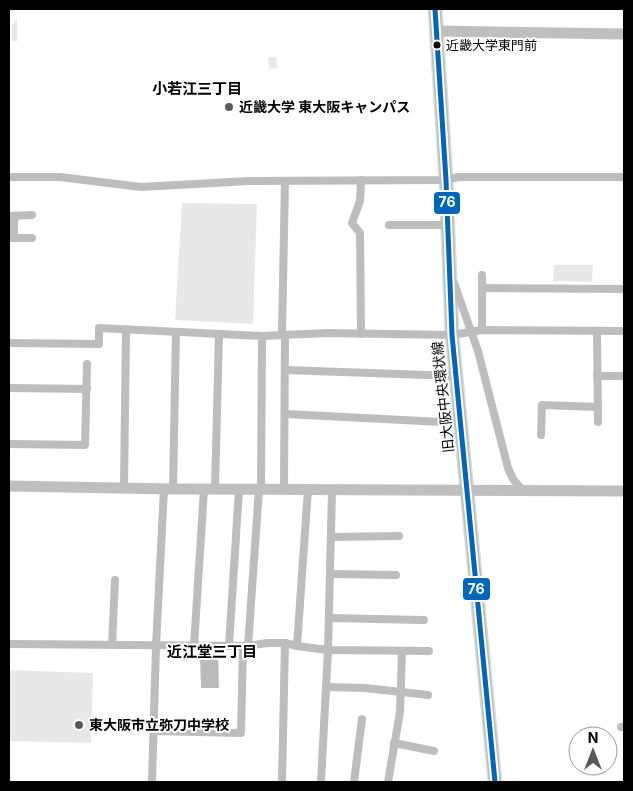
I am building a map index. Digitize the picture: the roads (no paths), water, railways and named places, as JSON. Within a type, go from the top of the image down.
[{"type":"main road","name":"旧大阪中央環状線","points":[[435,9],[446,180],[452,336],[495,782]]},
{"type":"street","points":[[436,31],[624,34]]},
{"type":"street","points":[[9,177],[60,177],[140,187],[285,181],[446,180],[458,177],[624,177]]},
{"type":"street","points":[[360,180],[360,202],[352,224],[360,233],[361,334]]},
{"type":"street","points":[[284,490],[286,414],[283,335],[285,181]]},
{"type":"street","points":[[32,216],[12,216],[12,238],[32,238]]},
{"type":"street","points":[[389,225],[448,225]]},
{"type":"street","points":[[450,271],[478,351],[508,468],[513,479],[522,490]]},
{"type":"street","points":[[482,275],[482,330]]},
{"type":"street","points":[[482,288],[624,289]]},
{"type":"street","points":[[9,343],[99,344],[99,328],[262,336],[361,334],[452,336],[482,330],[624,331]]},
{"type":"street","points":[[124,488],[126,330]]},
{"type":"street","points":[[597,331],[598,422]]},
{"type":"street","points":[[152,782],[156,646],[168,489],[176,332]]},
{"type":"street","points":[[194,646],[210,489],[219,334]]},
{"type":"street","points":[[154,731],[241,733],[246,646],[260,490],[262,336]]},
{"type":"street","points":[[9,444],[86,445],[87,364]]},
{"type":"street","points":[[285,370],[456,376]]},
{"type":"street","points":[[597,376],[624,376]]},
{"type":"street","points":[[9,388],[87,389]]},
{"type":"street","points":[[541,435],[542,405],[598,407]]},
{"type":"street","points":[[286,414],[461,423]]},
{"type":"street","points":[[9,486],[260,490],[624,491]]},
{"type":"street","points":[[229,646],[239,489]]},
{"type":"street","points":[[297,646],[308,490]]},
{"type":"street","points":[[321,782],[328,650],[332,490]]},
{"type":"street","points":[[331,537],[400,536]]},
{"type":"street","points":[[330,574],[396,575]]},
{"type":"street","points":[[112,645],[115,580]]},
{"type":"street","points":[[328,618],[424,620]]},
{"type":"street","points":[[282,782],[285,643]]},
{"type":"street","points":[[9,644],[246,646],[285,643],[328,650],[429,651]]},
{"type":"street","points":[[388,782],[400,712],[402,651]]},
{"type":"street","points":[[326,687],[366,688],[428,695]]},
{"type":"street","points":[[354,782],[362,719]]},
{"type":"street","points":[[394,743],[434,751]]},
{"type":"place","name":"近畿大学東門前","points":[[437,45]]},
{"type":"place","name":"近畿大学 東大阪キャンパス","points":[[229,107]]},
{"type":"place","name":"東大阪市立弥刀中学校","points":[[79,725]]},
{"type":"district","name":"小若江三丁目","points":[[197,89]]},
{"type":"district","name":"近江堂三丁目","points":[[212,652]]}]
